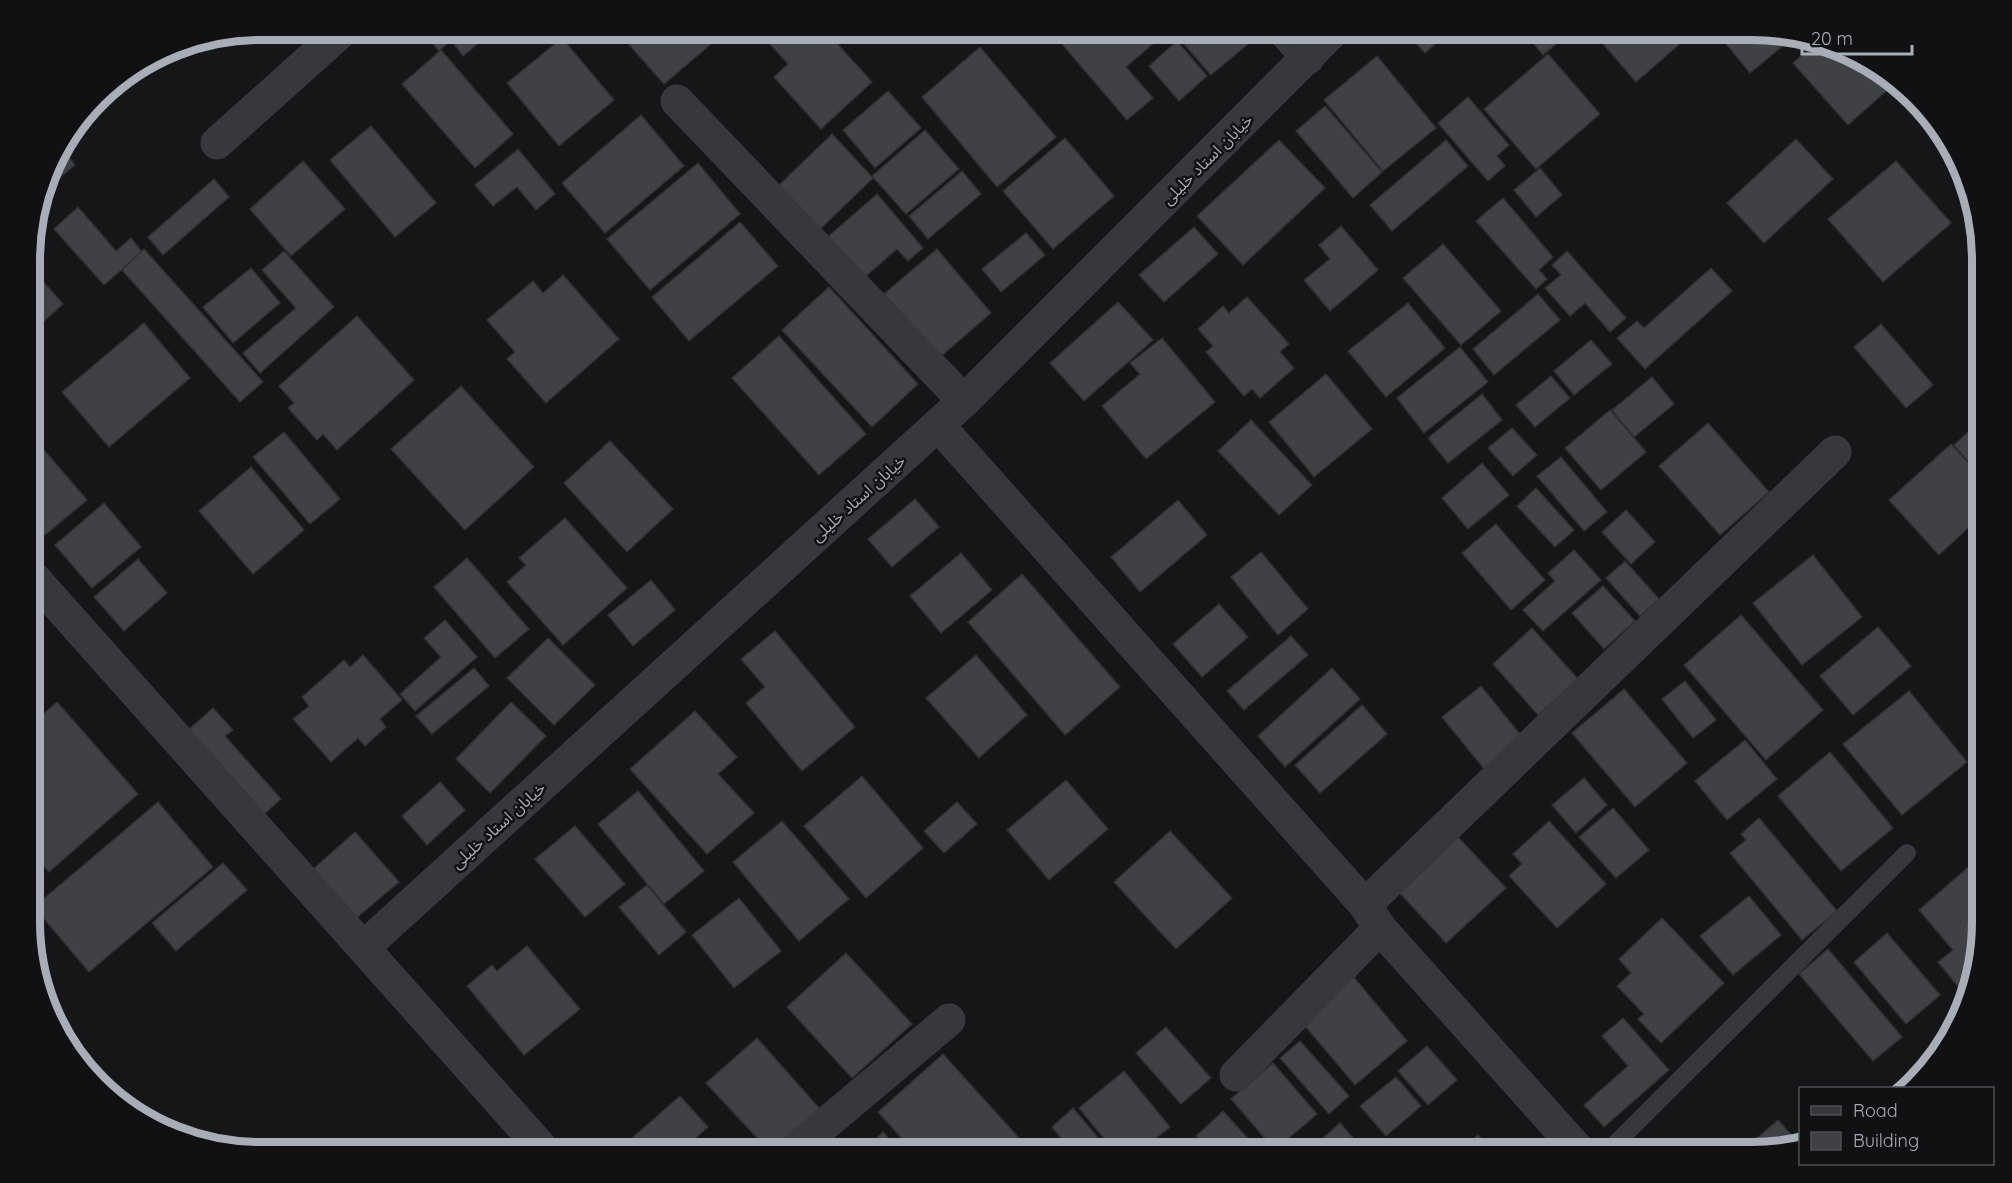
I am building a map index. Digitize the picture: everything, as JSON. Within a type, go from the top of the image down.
[{"type":"street","points":[[217,143],[332,40]]},
{"type":"street","points":[[1292,40],[1308,58]]},
{"type":"street","name":"خیابان استاد خلیلی","points":[[364,947],[964,401],[1325,40]]},
{"type":"street","points":[[677,101],[964,401]]},
{"type":"street","points":[[938,425],[1571,1142]]},
{"type":"street","points":[[1236,1075],[1372,917],[1835,452]]},
{"type":"street","points":[[40,585],[536,1142]]},
{"type":"street","points":[[804,1142],[949,1020]]},
{"type":"lane","points":[[1617,1142],[1907,853]]},
{"type":"building","points":[[430,40],[451,40],[439,51]]},
{"type":"building","points":[[451,40],[482,40],[463,56]]},
{"type":"building","points":[[560,40],[564,40],[614,100],[559,146],[507,83]]},
{"type":"building","points":[[625,40],[716,40],[664,84]]},
{"type":"building","points":[[770,40],[834,40],[872,82],[821,129],[774,77],[788,64],[768,42]]},
{"type":"building","points":[[1059,40],[1153,40],[1155,42],[1126,67],[1153,98],[1127,120]]},
{"type":"building","points":[[1180,40],[1245,40],[1248,44],[1211,75]]},
{"type":"building","points":[[1413,40],[1440,40],[1425,53]]},
{"type":"building","points":[[1530,40],[1561,40],[1543,55]]},
{"type":"building","points":[[1600,40],[1684,40],[1636,82]]},
{"type":"building","points":[[1723,40],[1786,43],[1750,73]]},
{"type":"building","points":[[1177,41],[1207,76],[1179,101],[1149,66]]},
{"type":"building","points":[[980,47],[1056,137],[997,187],[922,97]]},
{"type":"building","points":[[1810,48],[1849,63],[1889,89],[1848,125],[1793,63]]},
{"type":"building","points":[[441,50],[513,134],[475,168],[402,84]]},
{"type":"building","points":[[1548,54],[1600,114],[1536,169],[1484,109]]},
{"type":"building","points":[[1377,56],[1436,128],[1383,171],[1324,100]]},
{"type":"building","points":[[888,91],[921,128],[875,168],[843,130]]},
{"type":"building","points":[[1468,97],[1509,145],[1497,156],[1505,166],[1488,181],[1438,123]]},
{"type":"building","points":[[1325,106],[1382,172],[1353,198],[1296,131]]},
{"type":"building","points":[[641,115],[684,166],[605,233],[562,183]]},
{"type":"building","points":[[371,126],[436,203],[395,237],[330,160]]},
{"type":"building","points":[[925,130],[959,169],[906,214],[872,176]]},
{"type":"building","points":[[832,134],[873,178],[816,233],[775,189]]},
{"type":"building","points":[[1065,138],[1114,196],[1053,249],[1003,191]]},
{"type":"building","points":[[1796,139],[1833,179],[1764,243],[1727,203]]},
{"type":"building","points":[[1279,140],[1325,188],[1243,265],[1197,216]]},
{"type":"building","points":[[1446,140],[1468,166],[1392,231],[1370,205]]},
{"type":"building","points":[[518,149],[555,194],[536,210],[517,187],[493,206],[475,185]]},
{"type":"building","points":[[68,155],[75,165],[55,182]]},
{"type":"building","points":[[303,161],[345,209],[291,256],[250,209]]},
{"type":"building","points":[[1896,161],[1951,223],[1883,282],[1828,219]]},
{"type":"building","points":[[698,163],[740,214],[650,290],[607,239]]},
{"type":"building","points":[[1540,168],[1562,195],[1536,217],[1514,190]]},
{"type":"building","points":[[962,171],[981,194],[928,239],[909,216]]},
{"type":"building","points":[[214,179],[229,197],[163,255],[148,237]]},
{"type":"building","points":[[877,194],[923,248],[908,261],[897,249],[859,282],[823,241]]},
{"type":"building","points":[[1503,198],[1553,257],[1539,270],[1547,279],[1536,289],[1476,221]]},
{"type":"building","points":[[78,207],[116,251],[131,238],[142,252],[104,285],[54,229]]},
{"type":"building","points":[[740,222],[778,266],[689,341],[652,297]]},
{"type":"building","points":[[1341,226],[1378,270],[1330,311],[1304,280],[1330,259],[1319,245]]},
{"type":"building","points":[[1194,227],[1218,254],[1164,302],[1139,275]]},
{"type":"building","points":[[1026,233],[1045,255],[1001,292],[982,269]]},
{"type":"building","points":[[1443,244],[1501,311],[1461,345],[1403,278]]},
{"type":"building","points":[[144,249],[263,382],[240,402],[122,270]]},
{"type":"building","points":[[937,249],[991,313],[939,358],[884,294]]},
{"type":"building","points":[[284,251],[334,307],[260,373],[243,353],[296,308],[262,270]]},
{"type":"building","points":[[1567,251],[1626,318],[1610,332],[1585,303],[1570,316],[1545,288],[1561,275],[1552,265]]},
{"type":"building","points":[[251,268],[280,303],[233,343],[203,307]]},
{"type":"building","points":[[1711,268],[1732,291],[1645,369],[1617,338],[1637,321],[1644,328]]},
{"type":"building","points":[[563,275],[619,339],[546,403],[507,359],[515,352],[487,320],[533,281],[543,293]]},
{"type":"building","points":[[40,278],[63,304],[40,325]]},
{"type":"building","points":[[829,287],[918,384],[872,427],[782,330]]},
{"type":"building","points":[[1538,294],[1560,320],[1494,375],[1473,349]]},
{"type":"building","points":[[1247,297],[1289,344],[1280,352],[1294,368],[1260,398],[1252,389],[1244,396],[1206,352],[1213,346],[1198,329],[1223,306],[1229,313]]},
{"type":"building","points":[[1118,302],[1153,340],[1084,401],[1050,363]]},
{"type":"building","points":[[1408,303],[1445,348],[1386,397],[1348,351]]},
{"type":"building","points":[[357,316],[414,380],[337,450],[323,434],[317,440],[288,408],[294,403],[279,386]]},
{"type":"building","points":[[144,323],[190,378],[109,447],[62,392]]},
{"type":"building","points":[[1881,324],[1933,385],[1906,408],[1854,347]]},
{"type":"building","points":[[779,336],[866,434],[819,475],[732,378]]},
{"type":"building","points":[[1162,338],[1215,402],[1146,459],[1102,406],[1140,374],[1130,363]]},
{"type":"building","points":[[1591,340],[1612,364],[1574,395],[1554,371]]},
{"type":"building","points":[[1460,347],[1488,382],[1424,433],[1397,398]]},
{"type":"building","points":[[1326,374],[1372,429],[1314,477],[1269,422]]},
{"type":"building","points":[[1551,376],[1570,398],[1535,427],[1516,405]]},
{"type":"building","points":[[1652,377],[1674,404],[1634,437],[1612,410]]},
{"type":"building","points":[[461,386],[534,467],[465,530],[391,449]]},
{"type":"building","points":[[1482,394],[1502,420],[1448,463],[1428,438]]},
{"type":"building","points":[[1610,410],[1646,452],[1601,490],[1565,448]]},
{"type":"building","points":[[1251,420],[1312,485],[1279,515],[1218,451]]},
{"type":"building","points":[[1708,423],[1769,492],[1720,535],[1659,466]]},
{"type":"building","points":[[1512,428],[1537,455],[1513,476],[1488,448]]},
{"type":"building","points":[[1972,428],[1972,466],[1954,445]]},
{"type":"building","points":[[284,432],[340,499],[310,524],[253,457]]},
{"type":"building","points":[[610,441],[673,509],[627,552],[564,483]]},
{"type":"building","points":[[1951,444],[1972,467],[1972,524],[1939,555],[1889,500]]},
{"type":"building","points":[[40,445],[87,500],[45,535],[40,529]]},
{"type":"building","points":[[1561,457],[1607,512],[1584,531],[1537,476]]},
{"type":"building","points":[[1482,463],[1509,495],[1468,529],[1442,498]]},
{"type":"building","points":[[251,467],[304,530],[253,574],[199,511]]},
{"type":"building","points":[[1536,488],[1574,530],[1555,547],[1517,506]]},
{"type":"building","points":[[915,499],[939,527],[892,567],[868,539]]},
{"type":"building","points":[[1178,500],[1207,535],[1140,592],[1111,557]]},
{"type":"building","points":[[104,503],[141,547],[92,588],[55,545]]},
{"type":"building","points":[[1626,510],[1655,542],[1631,564],[1602,532]]},
{"type":"building","points":[[565,518],[627,588],[563,645],[507,582],[526,565],[519,558]]},
{"type":"building","points":[[1496,524],[1545,580],[1511,610],[1462,553]]},
{"type":"building","points":[[1574,550],[1601,580],[1543,631],[1523,610],[1555,581],[1548,573]]},
{"type":"building","points":[[1261,552],[1308,609],[1278,635],[1231,577]]},
{"type":"building","points":[[961,553],[992,590],[941,633],[910,596]]},
{"type":"building","points":[[1813,555],[1862,617],[1802,665],[1753,603]]},
{"type":"building","points":[[467,558],[529,629],[495,658],[434,587]]},
{"type":"building","points":[[138,559],[167,593],[124,631],[94,597]]},
{"type":"building","points":[[1625,561],[1659,599],[1640,616],[1606,578]]},
{"type":"building","points":[[1022,574],[1120,687],[1065,735],[968,622]]},
{"type":"building","points":[[651,580],[675,610],[633,646],[608,615]]},
{"type":"building","points":[[1603,586],[1635,621],[1604,649],[1572,613]]},
{"type":"building","points":[[1219,604],[1248,637],[1202,677],[1173,644]]},
{"type":"building","points":[[1741,615],[1823,710],[1766,760],[1684,665]]},
{"type":"building","points":[[445,620],[477,657],[415,711],[400,694],[441,657],[424,638]]},
{"type":"building","points":[[1878,627],[1911,666],[1853,715],[1820,676]]},
{"type":"building","points":[[1532,628],[1578,679],[1538,715],[1493,664]]},
{"type":"building","points":[[775,631],[855,727],[802,771],[746,703],[765,687],[741,659]]},
{"type":"building","points":[[1291,636],[1308,655],[1244,710],[1227,691]]},
{"type":"building","points":[[548,638],[595,685],[554,725],[507,678]]},
{"type":"building","points":[[363,655],[402,700],[380,719],[386,727],[365,746],[358,738],[331,762],[293,719],[309,706],[302,697],[344,660],[350,667]]},
{"type":"building","points":[[976,655],[1027,715],[979,758],[926,698]]},
{"type":"building","points":[[474,668],[489,686],[432,734],[416,716]]},
{"type":"building","points":[[1332,668],[1360,699],[1285,767],[1258,736]]},
{"type":"building","points":[[1685,681],[1716,720],[1693,738],[1662,699]]},
{"type":"building","points":[[1481,686],[1523,738],[1485,770],[1442,717]]},
{"type":"building","points":[[1624,689],[1687,763],[1635,807],[1572,733]]},
{"type":"building","points":[[1909,691],[1967,762],[1902,815],[1843,744]]},
{"type":"building","points":[[57,702],[138,794],[49,872],[40,862],[40,717]]},
{"type":"building","points":[[511,702],[546,736],[490,793],[456,759]]},
{"type":"building","points":[[1362,705],[1387,734],[1320,793],[1295,765]]},
{"type":"building","points":[[213,708],[233,730],[225,736],[281,799],[262,816],[186,732]]},
{"type":"building","points":[[695,711],[737,757],[718,774],[754,813],[707,854],[630,769]]},
{"type":"building","points":[[1745,740],[1777,779],[1727,820],[1695,781]]},
{"type":"building","points":[[1830,752],[1893,828],[1841,871],[1778,796]]},
{"type":"building","points":[[862,776],[923,848],[866,898],[804,826]]},
{"type":"building","points":[[1584,778],[1607,805],[1576,833],[1552,805]]},
{"type":"building","points":[[1066,780],[1108,829],[1049,880],[1007,830]]},
{"type":"building","points":[[440,782],[465,810],[427,845],[402,816]]},
{"type":"building","points":[[638,791],[704,871],[664,904],[598,824]]},
{"type":"building","points":[[158,802],[213,867],[89,972],[40,914],[40,902]]},
{"type":"building","points":[[957,802],[977,824],[944,853],[924,831]]},
{"type":"building","points":[[1613,808],[1649,850],[1616,878],[1579,837]]},
{"type":"building","points":[[1759,818],[1837,911],[1802,940],[1730,853],[1746,840],[1741,834]]},
{"type":"building","points":[[782,821],[849,899],[799,941],[733,862]]},
{"type":"building","points":[[1549,821],[1606,884],[1557,928],[1509,876],[1522,864],[1513,854]]},
{"type":"building","points":[[575,826],[625,884],[585,917],[535,859]]},
{"type":"building","points":[[1170,831],[1232,898],[1176,949],[1114,882]]},
{"type":"building","points":[[355,832],[399,882],[354,920],[311,871]]},
{"type":"building","points":[[1457,836],[1506,888],[1446,943],[1398,891]]},
{"type":"building","points":[[223,863],[247,890],[176,951],[152,923]]},
{"type":"building","points":[[1972,864],[1970,951],[1968,959],[1965,962],[1967,964],[1961,990],[1938,962],[1953,950],[1919,910]]},
{"type":"building","points":[[647,885],[686,932],[659,955],[619,907]]},
{"type":"building","points":[[1749,896],[1781,935],[1733,975],[1700,936]]},
{"type":"building","points":[[739,898],[781,951],[734,988],[692,935]]},
{"type":"building","points":[[1662,918],[1724,983],[1661,1043],[1638,1019],[1644,1014],[1617,986],[1631,973],[1619,959]]},
{"type":"building","points":[[1887,933],[1940,995],[1906,1024],[1854,962]]},
{"type":"building","points":[[527,946],[580,1009],[524,1055],[467,986],[492,965],[497,971]]},
{"type":"building","points":[[1828,949],[1902,1037],[1873,1061],[1799,974]]},
{"type":"building","points":[[846,953],[912,1024],[852,1078],[787,1007]]},
{"type":"building","points":[[1352,975],[1407,1041],[1355,1085],[1300,1020]]},
{"type":"building","points":[[1623,1018],[1669,1070],[1604,1127],[1584,1105],[1628,1066],[1602,1036]]},
{"type":"building","points":[[1166,1027],[1211,1078],[1181,1104],[1136,1053]]},
{"type":"building","points":[[757,1038],[820,1109],[783,1142],[761,1142],[706,1083]]},
{"type":"building","points":[[1300,1041],[1349,1096],[1329,1114],[1280,1058]]},
{"type":"building","points":[[1427,1046],[1457,1080],[1428,1105],[1398,1071]]},
{"type":"building","points":[[943,1054],[1019,1138],[1014,1142],[905,1142],[878,1112]]},
{"type":"building","points":[[1273,1063],[1317,1114],[1284,1142],[1268,1142],[1231,1099]]},
{"type":"building","points":[[1124,1071],[1170,1127],[1152,1142],[1107,1142],[1079,1108]]},
{"type":"building","points":[[1396,1077],[1421,1106],[1386,1136],[1360,1106]]},
{"type":"building","points":[[680,1096],[708,1127],[691,1142],[628,1142]]},
{"type":"building","points":[[1073,1108],[1102,1142],[1064,1142],[1052,1127]]},
{"type":"building","points":[[1223,1111],[1251,1142],[1202,1142],[1196,1136]]},
{"type":"building","points":[[1778,1120],[1794,1138],[1780,1141],[1753,1142]]},
{"type":"building","points":[[1340,1123],[1356,1142],[1318,1142]]},
{"type":"building","points":[[883,1132],[892,1142],[873,1142]]},
{"type":"building","points":[[1478,1135],[1484,1142],[1470,1142]]}]
